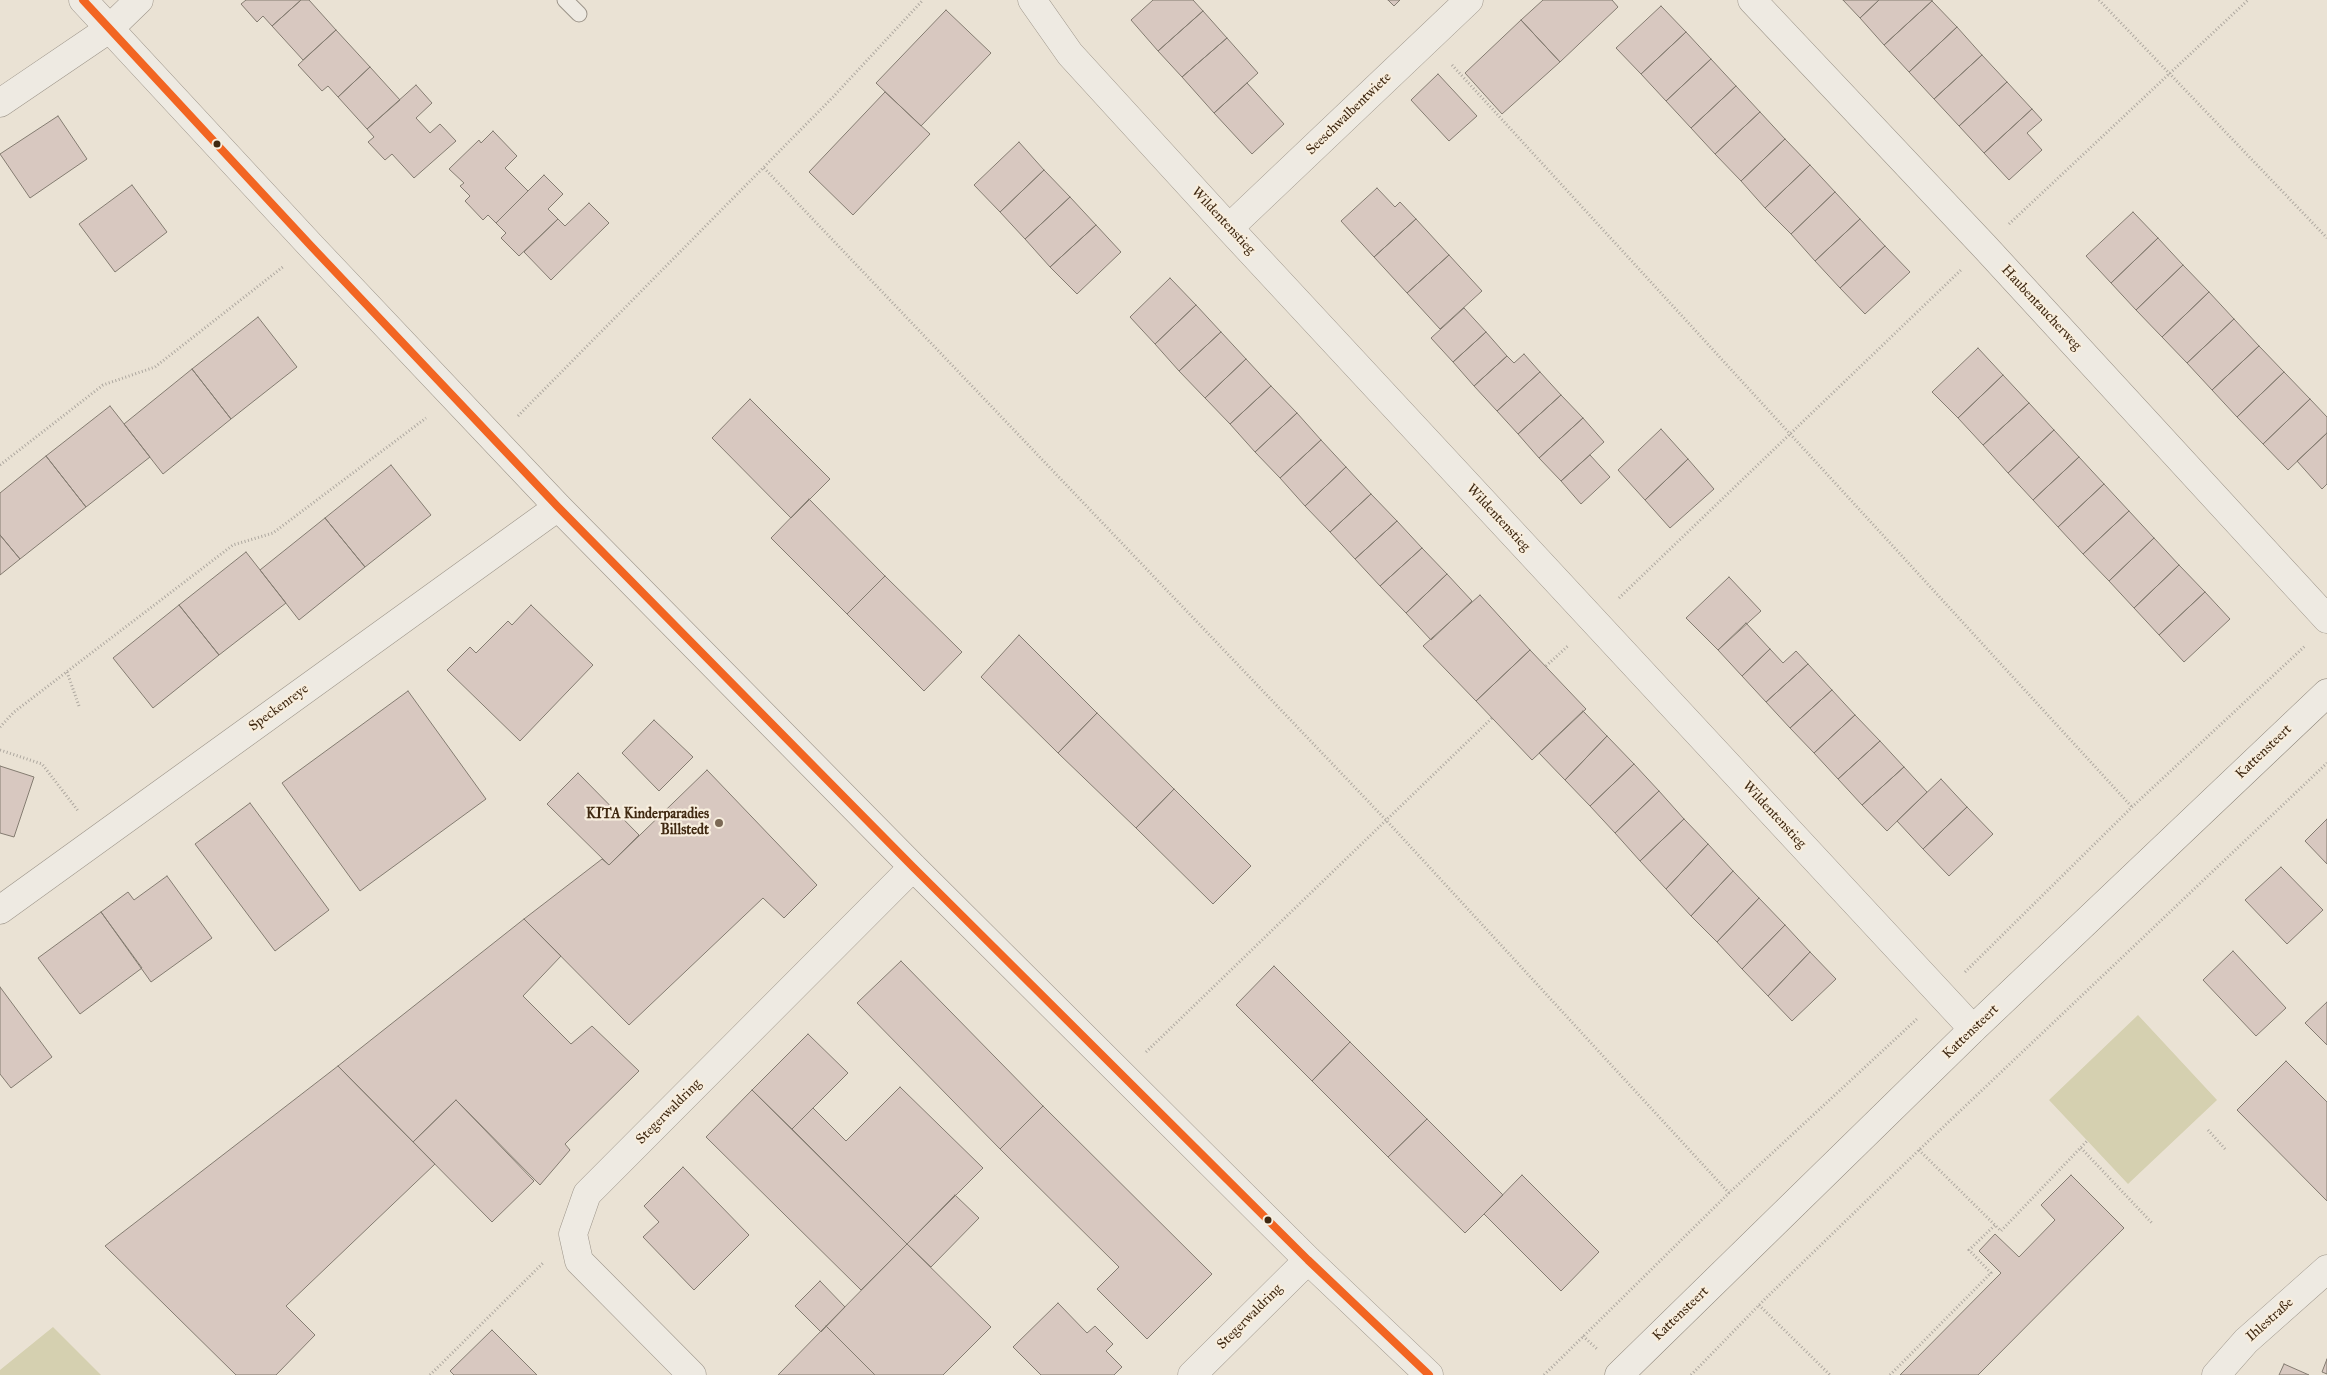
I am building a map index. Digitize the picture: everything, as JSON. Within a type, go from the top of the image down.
[{"type":"street","points":[[83,0],[310,246],[558,507],[913,867],[1308,1260],[1428,1375]]},
{"type":"street","points":[[0,103],[108,29],[139,0]]},
{"type":"street","name":"Wildentenstieg","points":[[1032,0],[1070,54],[1229,228],[1973,1029]]},
{"type":"street","name":"Seeschwalbentwiete","points":[[1229,228],[1469,0]]},
{"type":"street","name":"Haubentaucherweg","points":[[1752,0],[1985,247],[2327,619]]},
{"type":"street","name":"Speckenreye","points":[[0,910],[558,507]]},
{"type":"street","name":"Kattensteert","points":[[1619,1375],[1973,1029],[2327,693]]},
{"type":"street","name":"Stegerwaldring","points":[[573,1234],[587,1194],[913,867]]},
{"type":"street","points":[[573,1234],[579,1261],[692,1375]]},
{"type":"street","name":"Stegerwaldring","points":[[1192,1375],[1308,1260]]},
{"type":"street","name":"Ihlestraße","points":[[2216,1375],[2246,1340],[2327,1269]]},
{"type":"lane","points":[[565,0],[578,14]]},
{"type":"path","points":[[495,440],[764,168],[923,0]]},
{"type":"path","points":[[2099,0],[2327,238]]},
{"type":"path","points":[[1546,666],[1985,247],[2248,0]]},
{"type":"path","points":[[1428,39],[2132,807]]},
{"type":"path","points":[[764,168],[1386,820],[1729,1193]]},
{"type":"path","points":[[0,465],[103,385],[155,367],[310,246]]},
{"type":"path","points":[[0,727],[14,712],[233,545],[273,532],[454,397]]},
{"type":"path","points":[[66,672],[79,706]]},
{"type":"path","points":[[1122,1075],[1492,718]]},
{"type":"path","points":[[0,750],[42,764],[100,838]]},
{"type":"path","points":[[1690,1375],[1759,1305],[1919,1150],[2327,763]]},
{"type":"path","points":[[2208,1130],[2226,1150]]},
{"type":"path","points":[[1919,1150],[2001,1230],[2088,1141]]},
{"type":"path","points":[[2081,1148],[2152,1223]]},
{"type":"path","points":[[1890,1375],[1991,1273],[1969,1250],[1995,1225]]},
{"type":"path","points":[[430,1375],[573,1234]]},
{"type":"path","points":[[1759,1305],[1830,1375]]},
{"type":"shaded area","points":[[2138,1015],[2217,1100],[2128,1184],[2049,1100]]},
{"type":"shaded area","points":[[53,1327],[101,1375],[0,1375],[0,1370]]},
{"type":"building","points":[[246,0],[301,0],[272,26],[263,16],[257,22],[241,4]]},
{"type":"building","points":[[301,0],[309,0],[336,30],[303,60],[272,26]]},
{"type":"building","points":[[1153,0],[1193,0],[1203,11],[1158,51],[1131,20]]},
{"type":"building","points":[[1388,0],[1400,0],[1394,6]]},
{"type":"building","points":[[1543,0],[1612,0],[1618,7],[1560,62],[1521,20]]},
{"type":"building","points":[[1843,0],[1879,0],[1860,18]]},
{"type":"building","points":[[1879,0],[1932,1],[1884,45],[1860,18]]},
{"type":"building","points":[[1932,1],[1957,27],[1909,72],[1884,45]]},
{"type":"building","points":[[1661,6],[1686,32],[1641,74],[1616,48]]},
{"type":"building","points":[[946,10],[991,53],[921,126],[876,83]]},
{"type":"building","points":[[1203,11],[1227,38],[1182,77],[1158,51]]},
{"type":"building","points":[[1521,20],[1560,62],[1502,114],[1465,73]]},
{"type":"building","points":[[1957,27],[1982,55],[1934,99],[1909,72]]},
{"type":"building","points":[[336,30],[370,67],[338,97],[328,86],[322,91],[298,65]]},
{"type":"building","points":[[1686,32],[1711,59],[1666,101],[1641,74]]},
{"type":"building","points":[[1227,38],[1258,73],[1214,113],[1182,77]]},
{"type":"building","points":[[1982,55],[2007,82],[1959,126],[1934,99]]},
{"type":"building","points":[[1711,59],[1736,86],[1691,128],[1666,101]]},
{"type":"building","points":[[370,67],[400,100],[367,129],[338,97]]},
{"type":"building","points":[[1438,74],[1477,116],[1449,141],[1411,100]]},
{"type":"building","points":[[2007,82],[2032,109],[1984,153],[1959,126]]},
{"type":"building","points":[[1247,83],[1284,124],[1252,154],[1214,113]]},
{"type":"building","points":[[416,85],[432,103],[416,118],[430,133],[440,124],[456,141],[414,178],[392,154],[385,160],[368,142],[374,137],[367,129]]},
{"type":"building","points":[[1736,86],[1760,112],[1715,154],[1691,128]]},
{"type":"building","points":[[885,92],[930,134],[853,215],[809,172]]},
{"type":"building","points":[[2032,109],[2042,120],[2027,133],[2042,150],[2009,180],[1984,153]]},
{"type":"building","points":[[1760,112],[1785,139],[1741,181],[1715,154]]},
{"type":"building","points":[[58,116],[87,159],[30,198],[0,154]]},
{"type":"building","points":[[493,131],[517,156],[505,168],[528,191],[496,223],[488,215],[483,220],[465,201],[470,196],[460,186],[464,183],[449,169],[479,140],[481,143]]},
{"type":"building","points":[[1785,139],[1810,165],[1765,208],[1741,181]]},
{"type":"building","points":[[1019,142],[1044,170],[1000,212],[974,185]]},
{"type":"building","points":[[1810,165],[1835,192],[1791,234],[1765,208]]},
{"type":"building","points":[[1044,170],[1070,197],[1025,239],[1000,212]]},
{"type":"building","points":[[544,175],[563,194],[548,209],[558,219],[519,256],[501,238],[506,233],[496,223]]},
{"type":"building","points":[[132,185],[167,232],[115,272],[79,224]]},
{"type":"building","points":[[1377,188],[1395,207],[1400,202],[1416,219],[1374,257],[1341,221]]},
{"type":"building","points":[[1835,192],[1860,219],[1815,261],[1791,234]]},
{"type":"building","points":[[1070,197],[1096,225],[1050,267],[1025,239]]},
{"type":"building","points":[[589,203],[609,223],[551,280],[524,252],[558,219],[565,226]]},
{"type":"building","points":[[2133,212],[2158,238],[2111,283],[2086,256]]},
{"type":"building","points":[[1416,219],[1449,255],[1407,293],[1374,257]]},
{"type":"building","points":[[1860,219],[1885,246],[1840,288],[1815,261]]},
{"type":"building","points":[[1096,225],[1121,252],[1077,294],[1050,267]]},
{"type":"building","points":[[2158,238],[2183,265],[2136,310],[2111,283]]},
{"type":"building","points":[[1885,246],[1910,272],[1865,314],[1840,288]]},
{"type":"building","points":[[1449,255],[1482,291],[1440,329],[1407,293]]},
{"type":"building","points":[[2183,265],[2209,292],[2162,337],[2136,310]]},
{"type":"building","points":[[1170,278],[1196,305],[1155,344],[1130,317]]},
{"type":"building","points":[[2209,292],[2234,319],[2187,363],[2162,337]]},
{"type":"building","points":[[1196,305],[1221,332],[1179,371],[1155,344]]},
{"type":"building","points":[[1464,308],[1486,332],[1453,362],[1431,338]]},
{"type":"building","points":[[258,317],[297,367],[231,419],[192,369]]},
{"type":"building","points":[[2234,319],[2259,346],[2212,390],[2187,363]]},
{"type":"building","points":[[1221,332],[1246,359],[1205,398],[1179,371]]},
{"type":"building","points":[[1486,332],[1507,356],[1474,386],[1453,362]]},
{"type":"building","points":[[2259,346],[2284,372],[2237,417],[2212,390]]},
{"type":"building","points":[[1978,348],[2003,375],[1958,418],[1932,392]]},
{"type":"building","points":[[1524,354],[1540,372],[1497,411],[1474,386],[1507,356],[1514,363]]},
{"type":"building","points":[[1246,359],[1271,386],[1230,424],[1205,398]]},
{"type":"building","points":[[192,369],[231,419],[163,474],[124,424]]},
{"type":"building","points":[[1540,372],[1561,395],[1518,434],[1497,411]]},
{"type":"building","points":[[2284,372],[2310,399],[2263,444],[2237,417]]},
{"type":"building","points":[[2003,375],[2029,403],[1983,445],[1958,418]]},
{"type":"building","points":[[1271,386],[1297,413],[1255,452],[1230,424]]},
{"type":"building","points":[[1561,395],[1583,418],[1539,458],[1518,434]]},
{"type":"building","points":[[750,399],[830,479],[791,518],[712,438]]},
{"type":"building","points":[[2310,399],[2327,417],[2327,433],[2288,470],[2263,444]]},
{"type":"building","points":[[2029,403],[2054,430],[2008,473],[1983,445]]},
{"type":"building","points":[[110,406],[150,457],[86,507],[46,456]]},
{"type":"building","points":[[1297,413],[1321,440],[1280,478],[1255,452]]},
{"type":"building","points":[[1583,418],[1604,442],[1561,481],[1539,458]]},
{"type":"building","points":[[1661,429],[1688,459],[1645,500],[1618,470]]},
{"type":"building","points":[[2054,430],[2079,457],[2033,500],[2008,473]]},
{"type":"building","points":[[2327,433],[2327,484],[2322,489],[2297,461]]},
{"type":"building","points":[[1321,440],[1346,467],[1305,506],[1280,478]]},
{"type":"building","points":[[1590,455],[1610,477],[1581,504],[1561,481]]},
{"type":"building","points":[[46,456],[86,507],[20,559],[0,535],[0,493]]},
{"type":"building","points":[[2079,457],[2104,484],[2058,527],[2033,500]]},
{"type":"building","points":[[1688,459],[1714,489],[1670,528],[1645,500]]},
{"type":"building","points":[[391,465],[431,515],[365,567],[325,518]]},
{"type":"building","points":[[1346,467],[1371,494],[1330,532],[1305,506]]},
{"type":"building","points":[[2104,484],[2129,511],[2083,554],[2058,527]]},
{"type":"building","points":[[1371,494],[1397,521],[1355,559],[1330,532]]},
{"type":"building","points":[[809,499],[885,576],[847,614],[771,538]]},
{"type":"building","points":[[2129,511],[2154,538],[2109,581],[2083,554]]},
{"type":"building","points":[[325,518],[365,567],[299,620],[260,570]]},
{"type":"building","points":[[1397,521],[1422,548],[1380,586],[1355,559]]},
{"type":"building","points":[[0,535],[20,559],[0,575]]},
{"type":"building","points":[[2154,538],[2179,565],[2134,608],[2109,581]]},
{"type":"building","points":[[1422,548],[1447,574],[1406,613],[1380,586]]},
{"type":"building","points":[[246,552],[286,603],[219,655],[179,605]]},
{"type":"building","points":[[2179,565],[2205,592],[2159,635],[2134,608]]},
{"type":"building","points":[[1447,574],[1472,601],[1431,640],[1406,613]]},
{"type":"building","points":[[885,576],[962,652],[924,691],[847,614]]},
{"type":"building","points":[[1729,577],[1761,611],[1718,650],[1686,618]]},
{"type":"building","points":[[2205,592],[2230,619],[2184,662],[2159,635]]},
{"type":"building","points":[[1480,595],[1530,650],[1476,701],[1423,646]]},
{"type":"building","points":[[179,605],[219,655],[153,708],[113,658]]},
{"type":"building","points":[[531,605],[593,665],[520,741],[447,670],[470,647],[476,653],[508,621],[512,625]]},
{"type":"building","points":[[1746,623],[1770,649],[1742,676],[1718,650]]},
{"type":"building","points":[[1019,635],[1097,713],[1058,753],[981,677]]},
{"type":"building","points":[[1770,649],[1783,663],[1796,651],[1808,664],[1766,702],[1742,676]]},
{"type":"building","points":[[1530,650],[1586,709],[1532,760],[1476,701]]},
{"type":"building","points":[[1808,664],[1832,690],[1790,728],[1766,702]]},
{"type":"building","points":[[1832,690],[1855,715],[1814,753],[1790,728]]},
{"type":"building","points":[[408,691],[486,799],[360,891],[282,783]]},
{"type":"building","points":[[1583,711],[1607,736],[1565,780],[1539,753]]},
{"type":"building","points":[[1097,713],[1174,789],[1136,828],[1058,753]]},
{"type":"building","points":[[1855,715],[1880,741],[1838,779],[1814,753]]},
{"type":"building","points":[[654,720],[693,757],[659,791],[622,753]]},
{"type":"building","points":[[1607,736],[1634,764],[1590,806],[1565,780]]},
{"type":"building","points":[[1880,741],[1904,767],[1862,805],[1838,779]]},
{"type":"building","points":[[1634,764],[1659,791],[1615,833],[1590,806]]},
{"type":"building","points":[[0,766],[34,777],[14,837],[0,833]]},
{"type":"building","points":[[1904,767],[1927,792],[1887,831],[1862,805]]},
{"type":"building","points":[[707,770],[817,885],[784,918],[763,898],[629,1025],[524,919],[602,859],[609,865]]},
{"type":"building","points":[[578,773],[639,835],[609,865],[547,804]]},
{"type":"building","points":[[1941,779],[1967,807],[1923,849],[1897,821]]},
{"type":"building","points":[[1174,789],[1251,866],[1213,904],[1136,828]]},
{"type":"building","points":[[1659,791],[1684,819],[1640,861],[1615,833]]},
{"type":"building","points":[[250,803],[329,910],[275,951],[195,844]]},
{"type":"building","points":[[1967,807],[1993,834],[1949,876],[1923,849]]},
{"type":"building","points":[[1684,819],[1708,844],[1666,889],[1640,861]]},
{"type":"building","points":[[2327,819],[2327,864],[2305,841]]},
{"type":"building","points":[[1708,844],[1733,871],[1691,916],[1666,889]]},
{"type":"building","points":[[2281,867],[2323,910],[2287,944],[2245,900]]},
{"type":"building","points":[[1733,871],[1759,898],[1717,942],[1691,916]]},
{"type":"building","points":[[167,876],[212,938],[151,982],[101,912],[128,892],[134,900]]},
{"type":"building","points":[[1759,898],[1785,925],[1742,969],[1717,942]]},
{"type":"building","points":[[101,912],[142,968],[80,1014],[38,958]]},
{"type":"building","points":[[524,919],[561,956],[523,996],[571,1044],[592,1026],[639,1071],[565,1144],[570,1150],[540,1185],[456,1100],[413,1142],[338,1066]]},
{"type":"building","points":[[1785,925],[1810,952],[1768,996],[1742,969]]},
{"type":"building","points":[[2233,951],[2286,1008],[2256,1036],[2203,980]]},
{"type":"building","points":[[1810,952],[1836,979],[1792,1021],[1768,996]]},
{"type":"building","points":[[901,961],[1043,1106],[1000,1149],[857,1003]]},
{"type":"building","points":[[1274,966],[1350,1042],[1312,1081],[1236,1005]]},
{"type":"building","points":[[0,987],[52,1057],[11,1088],[0,1074]]},
{"type":"building","points":[[2327,1002],[2327,1045],[2305,1023]]},
{"type":"building","points":[[808,1034],[848,1073],[792,1129],[752,1090]]},
{"type":"building","points":[[1350,1042],[1427,1119],[1388,1157],[1312,1081]]},
{"type":"building","points":[[2286,1061],[2327,1102],[2327,1201],[2237,1110]]},
{"type":"building","points":[[338,1066],[435,1164],[286,1306],[315,1335],[276,1375],[236,1375],[105,1246]]},
{"type":"building","points":[[900,1087],[983,1168],[907,1244],[792,1129],[813,1108],[846,1141]]},
{"type":"building","points":[[752,1090],[907,1244],[861,1290],[706,1137]]},
{"type":"building","points":[[456,1100],[534,1181],[492,1222],[413,1142]]},
{"type":"building","points":[[1043,1106],[1212,1274],[1147,1339],[1097,1289],[1119,1267],[1000,1149]]},
{"type":"building","points":[[1427,1119],[1503,1195],[1465,1233],[1388,1157]]},
{"type":"building","points":[[683,1167],[749,1235],[694,1290],[643,1237],[659,1222],[644,1206]]},
{"type":"building","points":[[1522,1175],[1599,1252],[1561,1291],[1484,1214]]},
{"type":"building","points":[[2071,1175],[2124,1228],[1978,1375],[1900,1375],[2001,1273],[1979,1251],[1995,1234],[2019,1257],[2055,1220],[2041,1205]]},
{"type":"building","points":[[955,1195],[979,1218],[931,1267],[907,1244]]},
{"type":"building","points":[[907,1244],[991,1327],[943,1375],[875,1375],[826,1326]]},
{"type":"building","points":[[820,1281],[845,1307],[821,1332],[795,1306]]},
{"type":"building","points":[[1058,1303],[1087,1333],[1095,1326],[1113,1344],[1106,1351],[1122,1367],[1114,1375],[1041,1375],[1013,1347]]},
{"type":"building","points":[[826,1326],[875,1375],[778,1375]]},
{"type":"building","points":[[492,1330],[537,1375],[454,1375],[450,1371]]},
{"type":"building","points":[[2327,1359],[2327,1374],[2322,1372]]},
{"type":"building","points":[[2284,1364],[2309,1375],[2279,1375]]},
{"type":"transit line","points":[[83,0],[311,246],[558,507],[913,867],[1308,1260],[1429,1375]]},
{"type":"place","name":"KITA Kinderparadies Billstedt","points":[[719,823]]}]
